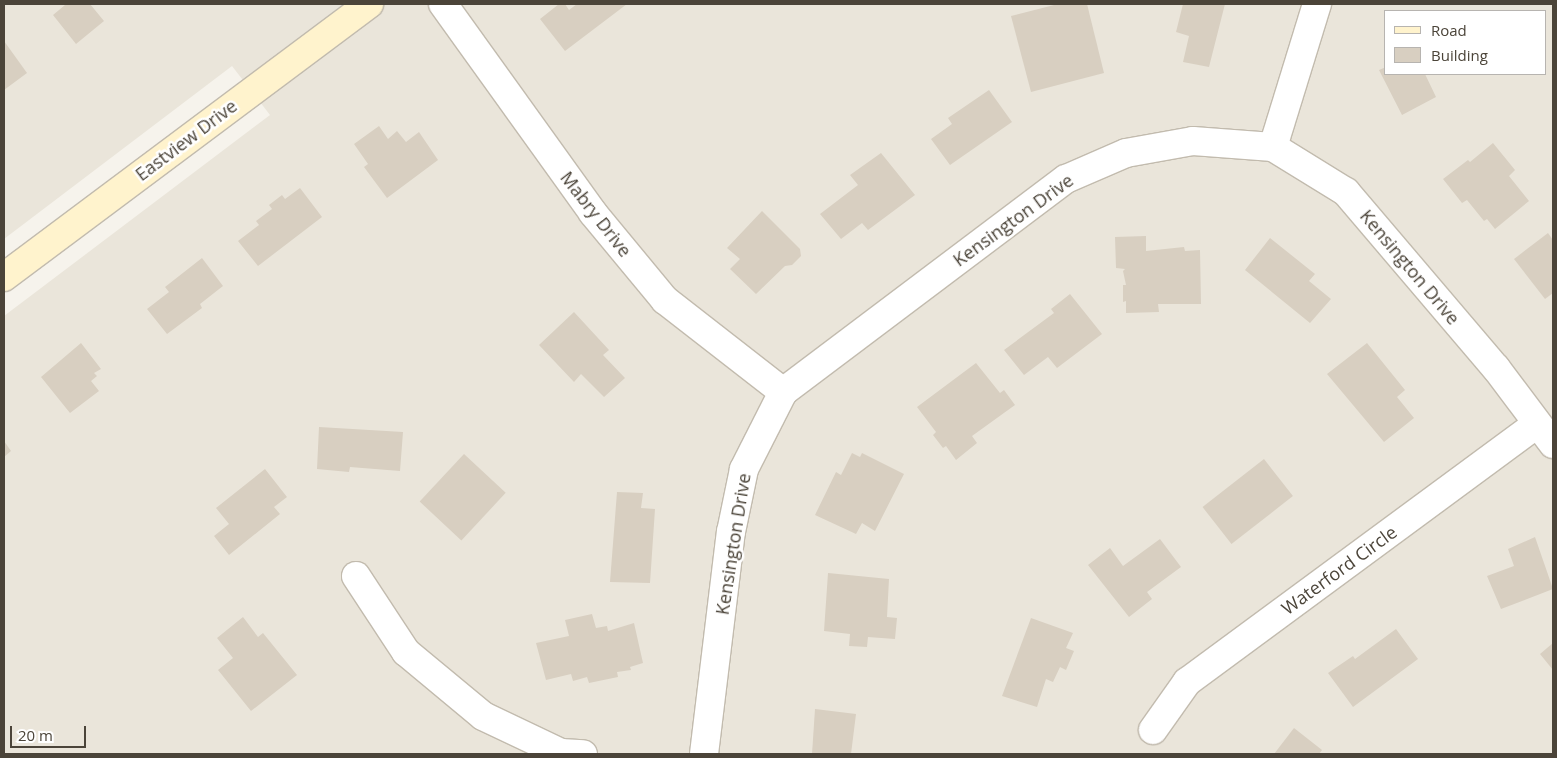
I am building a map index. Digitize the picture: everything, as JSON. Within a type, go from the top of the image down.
[{"type":"street","name":"Eastview Drive","points":[[4,276],[369,4]]},
{"type":"street","name":"Mabry Drive","points":[[443,4],[592,213],[664,300],[782,392]]},
{"type":"street","points":[[1274,147],[1317,4]]},
{"type":"street","name":"Kensington Drive","points":[[704,754],[731,532],[744,469],[782,392],[1066,179],[1126,153],[1193,141],[1274,147],[1346,192],[1496,368],[1545,434]]},
{"type":"street","name":"Waterford Circle","points":[[1154,730],[1187,682],[1545,434]]},
{"type":"street","points":[[356,576],[406,652],[483,716],[561,753],[583,754]]},
{"type":"shaded area","points":[[4,4],[1553,4],[1553,754],[4,754],[4,316],[270,115],[232,66],[4,239]]},
{"type":"building","points":[[64,4],[90,4],[104,21],[76,44],[53,15]]},
{"type":"building","points":[[559,4],[565,4],[569,10],[577,4],[627,4],[565,51],[540,19]]},
{"type":"building","points":[[1058,4],[1087,4],[1104,73],[1031,92],[1011,16]]},
{"type":"building","points":[[1183,4],[1225,4],[1209,67],[1183,62],[1189,36],[1176,32]]},
{"type":"building","points":[[4,41],[27,73],[4,90]]},
{"type":"building","points":[[1384,68],[1384,75],[1425,75],[1436,97],[1402,115],[1379,70]]},
{"type":"building","points":[[989,90],[1012,122],[950,165],[931,139],[952,124],[948,118]]},
{"type":"building","points":[[379,126],[388,139],[397,131],[406,142],[419,132],[438,160],[387,198],[364,167],[368,164],[354,144]]},
{"type":"building","points":[[1493,143],[1515,170],[1509,176],[1529,201],[1495,229],[1487,219],[1484,221],[1467,200],[1462,203],[1443,179],[1468,160],[1470,162]]},
{"type":"building","points":[[881,153],[915,195],[868,230],[862,223],[841,239],[820,214],[858,185],[850,175]]},
{"type":"building","points":[[300,188],[322,217],[258,266],[238,241],[259,225],[256,221],[272,209],[269,205],[282,195],[285,199]]},
{"type":"building","points":[[762,211],[800,249],[801,256],[792,265],[785,266],[756,294],[730,269],[740,259],[727,248]]},
{"type":"building","points":[[1548,233],[1553,240],[1553,293],[1545,299],[1514,259]]},
{"type":"building","points":[[1146,236],[1146,251],[1184,247],[1185,251],[1200,250],[1201,304],[1158,304],[1159,312],[1126,313],[1126,301],[1123,302],[1123,285],[1126,285],[1123,271],[1125,269],[1116,268],[1115,237]]},
{"type":"building","points":[[1270,238],[1315,274],[1309,281],[1331,299],[1310,323],[1245,270]]},
{"type":"building","points":[[202,258],[223,286],[200,304],[202,308],[167,334],[147,309],[169,292],[165,287]]},
{"type":"building","points":[[1070,294],[1102,334],[1057,368],[1048,357],[1024,375],[1004,350],[1054,313],[1051,309]]},
{"type":"building","points":[[574,312],[609,350],[603,355],[625,378],[604,397],[581,374],[574,382],[539,345]]},
{"type":"building","points":[[81,343],[101,369],[94,373],[97,376],[91,381],[99,391],[70,413],[41,377]]},
{"type":"building","points":[[1367,343],[1405,390],[1397,397],[1414,418],[1384,442],[1327,374]]},
{"type":"building","points":[[976,363],[1000,393],[1004,390],[1015,405],[972,436],[977,443],[956,460],[946,446],[943,448],[933,435],[936,432],[917,407]]},
{"type":"building","points":[[319,427],[403,432],[400,471],[350,467],[349,472],[317,469]]},
{"type":"building","points":[[4,441],[11,451],[4,457]]},
{"type":"building","points":[[852,453],[860,457],[862,453],[904,474],[875,531],[862,523],[856,534],[815,515],[836,472],[841,475]]},
{"type":"building","points":[[464,454],[506,493],[461,540],[420,502]]},
{"type":"building","points":[[1264,459],[1293,496],[1231,544],[1203,507]]},
{"type":"building","points":[[265,469],[287,497],[274,507],[280,514],[229,555],[214,536],[229,524],[216,508]]},
{"type":"building","points":[[617,492],[643,493],[641,508],[655,509],[650,583],[610,582]]},
{"type":"building","points":[[1535,537],[1553,589],[1501,609],[1487,576],[1514,566],[1508,549]]},
{"type":"building","points":[[1160,539],[1181,567],[1147,592],[1152,599],[1129,617],[1088,565],[1110,548],[1123,566]]},
{"type":"building","points":[[828,573],[889,579],[887,617],[897,618],[895,639],[868,637],[867,647],[849,646],[850,634],[824,631]]},
{"type":"building","points":[[592,614],[596,628],[607,626],[608,631],[634,623],[643,663],[630,667],[631,670],[617,672],[618,677],[589,683],[587,677],[573,681],[571,674],[546,680],[536,643],[569,636],[565,620]]},
{"type":"building","points":[[243,617],[258,637],[263,633],[297,675],[251,711],[218,670],[233,658],[217,638]]},
{"type":"building","points":[[1031,618],[1073,633],[1066,648],[1074,651],[1066,670],[1060,667],[1053,682],[1046,679],[1037,707],[1002,696]]},
{"type":"building","points":[[1396,629],[1418,659],[1353,707],[1328,673],[1353,656],[1355,659]]},
{"type":"building","points":[[1553,643],[1553,670],[1540,654]]},
{"type":"building","points":[[815,709],[856,714],[851,754],[812,754]]},
{"type":"building","points":[[1294,728],[1322,750],[1319,754],[1274,754]]}]
